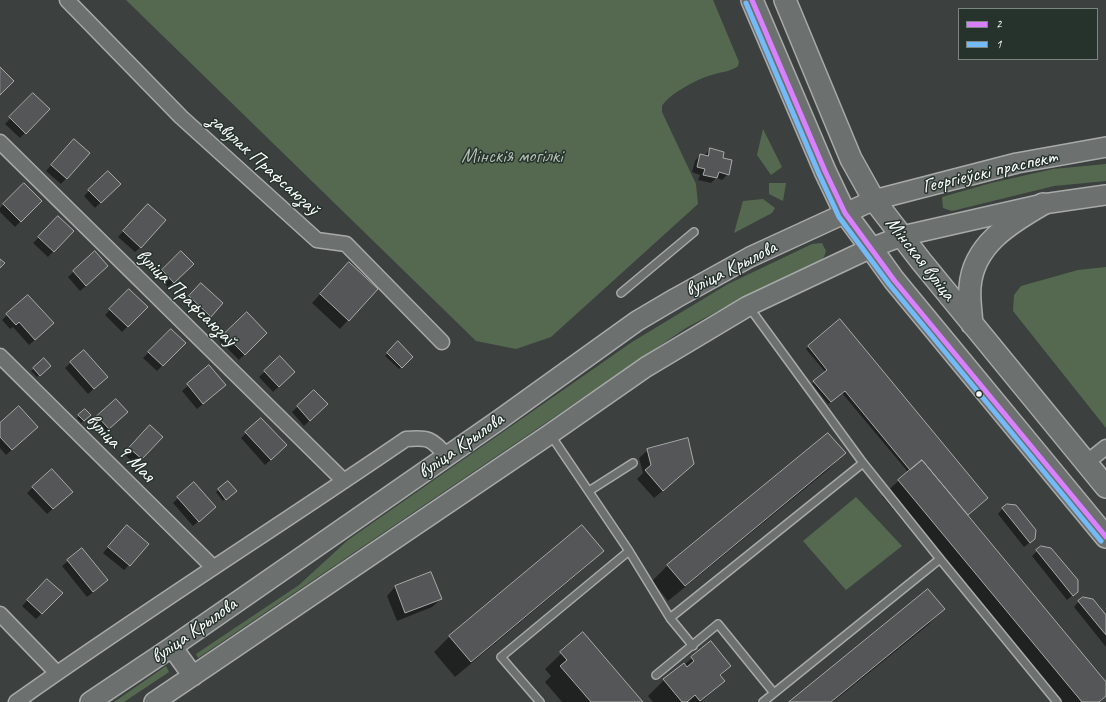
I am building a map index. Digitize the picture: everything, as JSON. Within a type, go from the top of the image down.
[{"type":"main road","name":"Мінская вуліца","points":[[752,0],[825,171],[845,213],[899,286],[1106,537]]},
{"type":"main road","name":"Мінская вуліца","points":[[785,0],[852,159],[874,200],[972,324],[1106,487]]},
{"type":"main road","name":"Георгіеўскі праспект","points":[[845,213],[874,200],[1017,163],[1106,147]]},
{"type":"main road","points":[[902,236],[1043,204],[1106,195]]},
{"type":"main road","points":[[972,324],[970,297],[971,278],[981,254],[1000,231],[1043,204]]},
{"type":"main road","name":"вуліца Крылова","points":[[90,702],[172,647],[447,456],[637,322],[676,298],[750,257],[845,213]]},
{"type":"main road","name":"вуліца Крылова","points":[[154,702],[550,434],[646,367],[748,306],[871,248],[902,236]]},
{"type":"main road","points":[[172,647],[192,676]]},
{"type":"street","name":"завулак Прафсаюзаў","points":[[67,0],[187,122],[317,240],[346,244],[442,342]]},
{"type":"street","name":"вуліца Прафсаюзаў","points":[[0,142],[344,481]]},
{"type":"street","name":"вуліца 9 Мая","points":[[0,356],[213,567]]},
{"type":"street","points":[[16,702],[213,567],[406,439],[418,438],[432,440],[447,456]]},
{"type":"street","points":[[1086,463],[1106,447]]},
{"type":"street","points":[[0,614],[57,673]]},
{"type":"lane","points":[[621,292],[694,232]]},
{"type":"lane","points":[[748,306],[863,463],[1057,702]]},
{"type":"lane","points":[[550,434],[629,551],[670,618],[693,646]]},
{"type":"lane","points":[[589,491],[633,463]]},
{"type":"lane","points":[[670,618],[863,463]]},
{"type":"lane","points":[[540,702],[501,657],[629,551]]},
{"type":"lane","points":[[763,702],[940,559]]},
{"type":"lane","points":[[656,675],[718,624],[774,693]]},
{"type":"green space","name":"Мінскія могілкі","points":[[126,0],[713,0],[739,62],[738,66],[733,69],[693,82],[671,96],[662,106],[662,112],[696,184],[698,204],[551,337],[516,349],[476,341]]},
{"type":"green space","points":[[763,129],[782,167],[771,175],[757,155]]},
{"type":"green space","points":[[1106,164],[1106,181],[1054,186],[952,211],[943,208],[942,197],[991,183],[1053,169]]},
{"type":"green space","points":[[769,183],[786,183],[783,201],[769,194]]},
{"type":"green space","points":[[763,199],[775,208],[772,213],[734,233],[743,201]]},
{"type":"green space","points":[[822,243],[826,251],[824,257],[817,263],[753,292],[686,328],[198,658],[196,654],[299,585],[348,540],[632,342],[728,284],[812,244]]},
{"type":"green space","points":[[1106,267],[1106,428],[1013,311],[1014,295],[1021,286],[1078,270]]},
{"type":"green space","points":[[856,497],[902,546],[846,590],[803,541]]},
{"type":"green space","points":[[166,666],[169,672],[124,702],[114,702]]},
{"type":"building","points":[[0,67],[14,81],[0,95]]},
{"type":"building","points":[[33,93],[50,109],[26,134],[9,117]]},
{"type":"building","points":[[74,139],[90,153],[67,179],[51,165]]},
{"type":"building","points":[[710,148],[724,152],[723,158],[732,160],[729,175],[719,172],[717,178],[703,175],[705,169],[697,167],[700,154],[708,156]]},
{"type":"building","points":[[108,171],[121,184],[101,203],[88,190]]},
{"type":"building","points":[[24,183],[42,201],[21,222],[3,204]]},
{"type":"building","points":[[148,204],[166,220],[141,248],[123,231]]},
{"type":"building","points":[[58,216],[74,231],[54,252],[38,237]]},
{"type":"building","points":[[95,251],[108,266],[86,286],[73,271]]},
{"type":"building","points":[[181,251],[194,264],[174,283],[162,270]]},
{"type":"building","points":[[0,259],[5,263],[0,268]]},
{"type":"building","points":[[349,262],[378,289],[349,321],[320,294]]},
{"type":"building","points":[[201,283],[223,303],[211,317],[189,296]]},
{"type":"building","points":[[129,289],[148,307],[128,327],[109,309]]},
{"type":"building","points":[[28,295],[54,323],[35,340],[19,322],[16,325],[6,314]]},
{"type":"building","points":[[247,312],[267,333],[245,355],[224,334]]},
{"type":"building","points":[[840,319],[988,498],[968,515],[922,460],[910,470],[845,391],[831,402],[813,381],[827,370],[808,346]]},
{"type":"building","points":[[171,329],[186,343],[163,366],[148,352]]},
{"type":"building","points":[[398,341],[413,357],[402,368],[387,353]]},
{"type":"building","points":[[84,350],[108,377],[94,389],[70,362]]},
{"type":"building","points":[[280,356],[295,372],[279,387],[264,371]]},
{"type":"building","points":[[44,358],[51,366],[40,376],[33,368]]},
{"type":"building","points":[[209,365],[226,385],[203,404],[187,384]]},
{"type":"building","points":[[314,390],[328,404],[310,421],[297,406]]},
{"type":"building","points":[[116,399],[128,412],[109,429],[97,416]]},
{"type":"building","points":[[19,406],[38,427],[12,450],[0,437],[0,423]]},
{"type":"building","points":[[85,409],[91,415],[84,421],[78,415]]},
{"type":"building","points":[[261,418],[287,445],[271,460],[245,432]]},
{"type":"building","points":[[150,425],[163,437],[142,459],[129,448]]},
{"type":"building","points":[[828,433],[846,453],[685,586],[667,565]]},
{"type":"building","points":[[688,438],[694,464],[663,491],[645,470],[651,465],[647,449]]},
{"type":"building","points":[[922,460],[1106,682],[1106,696],[1099,702],[1082,702],[898,480]]},
{"type":"building","points":[[52,469],[73,492],[53,509],[32,487]]},
{"type":"building","points":[[228,481],[237,491],[226,500],[218,489]]},
{"type":"building","points":[[194,482],[216,507],[199,522],[177,497]]},
{"type":"building","points":[[1007,504],[1016,505],[1036,530],[1035,539],[1030,543],[1002,508]]},
{"type":"building","points":[[127,525],[149,544],[130,566],[108,547]]},
{"type":"building","points":[[582,525],[604,551],[471,662],[449,636]]},
{"type":"building","points":[[1041,546],[1051,548],[1078,580],[1078,592],[1073,596],[1036,550]]},
{"type":"building","points":[[82,548],[108,580],[93,592],[67,560]]},
{"type":"building","points":[[431,572],[442,599],[405,613],[395,586]]},
{"type":"building","points":[[47,579],[63,593],[42,614],[27,600]]},
{"type":"building","points":[[928,589],[945,609],[831,702],[789,702]]},
{"type":"building","points":[[1083,597],[1093,599],[1106,615],[1106,635],[1078,601]]},
{"type":"building","points":[[583,632],[643,702],[591,702],[560,666],[567,660],[560,652]]},
{"type":"building","points":[[711,641],[731,666],[720,675],[725,681],[700,701],[695,695],[687,702],[682,702],[663,679],[684,663],[687,667],[694,661],[691,657]]},
{"type":"transit line","name":"2","points":[[752,0],[825,171],[845,213],[894,280],[1106,537]]},
{"type":"transit line","name":"1","points":[[746,3],[819,174],[839,217],[889,284],[1101,541]]}]
